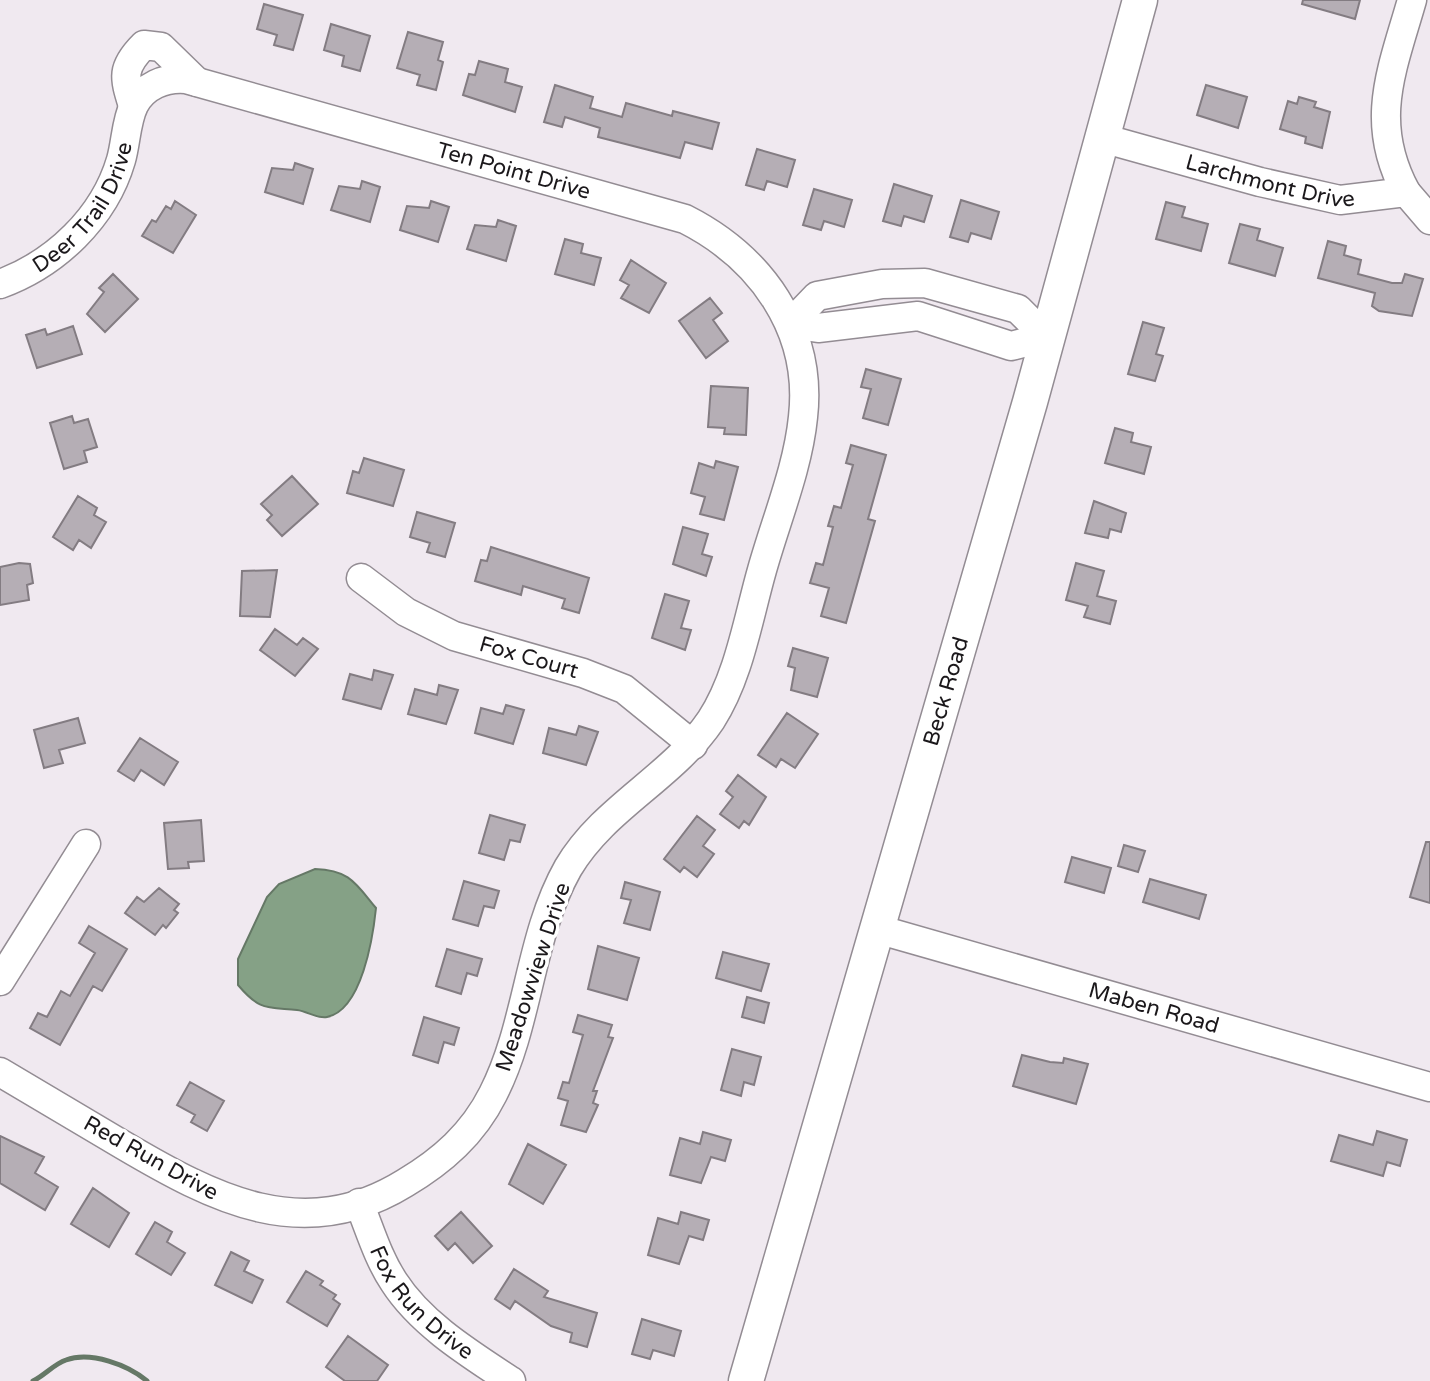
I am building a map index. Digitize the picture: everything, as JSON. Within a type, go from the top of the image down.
[{"type":"main road","name":"Beck Road","points":[[746,1381],[1140,0]]},
{"type":"street","points":[[1412,0],[1385,105],[1389,155],[1406,192],[1430,220]]},
{"type":"street","name":"Ten Point Drive","points":[[144,45],[161,47],[197,82]]},
{"type":"street","name":"Deer Trail Drive","points":[[0,284],[48,260],[92,217],[120,162],[133,106],[125,80],[129,59],[144,45]]},
{"type":"street","name":"Ten Point Drive","points":[[153,85],[175,78],[197,82],[685,219],[715,234],[742,255],[764,279],[790,324]]},
{"type":"street","name":"Deer Trail Drive","points":[[133,106],[153,85]]},
{"type":"street","name":"Larchmont Drive","points":[[1102,138],[1260,182],[1340,200],[1406,192]]},
{"type":"street","points":[[918,316],[925,283]]},
{"type":"street","points":[[790,324],[817,296],[882,284],[925,283],[1018,309],[1046,337]]},
{"type":"street","points":[[790,324],[818,328],[918,316],[1011,346],[1046,337]]},
{"type":"street","name":"Meadowview Drive","points":[[359,1203],[397,1189],[423,1173],[454,1148],[475,1124],[506,1065],[546,924],[568,868],[601,826],[693,745],[713,717],[731,680],[799,440],[804,390],[802,365],[790,324]]},
{"type":"street","name":"Fox Court","points":[[361,578],[406,612],[454,636],[583,673],[624,689],[693,745]]},
{"type":"street","points":[[0,981],[86,844]]},
{"type":"street","name":"Maben Road","points":[[877,929],[1430,1087]]},
{"type":"street","name":"Red Run Drive","points":[[0,1072],[216,1196],[248,1207],[289,1212],[359,1203]]},
{"type":"street","name":"Fox Run Drive","points":[[359,1203],[382,1262],[410,1303],[430,1322],[511,1381]]},
{"type":"shaded area","points":[[315,869],[344,875],[376,908],[364,971],[357,987],[339,1011],[327,1017],[258,1004],[238,985],[238,959],[267,897],[279,884]]},
{"type":"building","points":[[1303,0],[1360,0],[1355,19],[1302,4]]},
{"type":"building","points":[[264,4],[303,15],[293,50],[274,45],[277,35],[257,29]]},
{"type":"building","points":[[331,24],[370,36],[360,71],[342,66],[344,56],[324,50]]},
{"type":"building","points":[[408,32],[443,42],[438,60],[443,62],[436,90],[417,85],[420,75],[397,68]]},
{"type":"building","points":[[479,61],[508,69],[505,82],[522,87],[515,112],[463,95],[469,74],[475,75]]},
{"type":"building","points":[[555,85],[593,97],[590,108],[622,117],[626,103],[672,116],[673,111],[719,123],[712,149],[685,142],[680,158],[598,137],[600,128],[565,117],[562,127],[544,122]]},
{"type":"building","points":[[1206,85],[1247,97],[1238,128],[1197,115]]},
{"type":"building","points":[[1299,97],[1316,102],[1314,107],[1330,112],[1322,148],[1305,143],[1306,137],[1280,129],[1288,101],[1297,104]]},
{"type":"building","points":[[757,149],[795,160],[787,187],[767,181],[764,190],[746,185]]},
{"type":"building","points":[[295,163],[313,169],[303,204],[265,192],[272,168],[293,170]]},
{"type":"building","points":[[362,181],[380,187],[370,222],[331,210],[339,186],[360,189]]},
{"type":"building","points":[[894,184],[932,196],[924,222],[904,216],[901,226],[883,221]]},
{"type":"building","points":[[814,189],[852,200],[844,227],[824,221],[821,230],[803,225]]},
{"type":"building","points":[[961,200],[999,212],[991,239],[971,233],[968,242],[950,237]]},
{"type":"building","points":[[175,201],[196,215],[173,253],[142,236],[152,220],[156,222],[166,206],[171,209]]},
{"type":"building","points":[[431,201],[449,207],[438,242],[400,230],[407,206],[429,208]]},
{"type":"building","points":[[1166,202],[1185,207],[1182,217],[1208,224],[1201,251],[1156,239]]},
{"type":"building","points":[[498,220],[516,226],[506,261],[467,249],[475,225],[496,227]]},
{"type":"building","points":[[1240,224],[1260,229],[1257,240],[1283,248],[1275,276],[1229,263]]},
{"type":"building","points":[[565,239],[583,244],[581,253],[601,258],[594,285],[555,274]]},
{"type":"building","points":[[1328,241],[1346,246],[1344,255],[1361,260],[1358,274],[1392,283],[1402,283],[1405,274],[1423,279],[1412,316],[1379,311],[1372,306],[1375,293],[1318,278]]},
{"type":"building","points":[[631,260],[666,283],[649,313],[621,298],[629,285],[620,280]]},
{"type":"building","points":[[113,274],[138,299],[105,332],[87,314],[104,292],[99,288]]},
{"type":"building","points":[[710,298],[722,313],[713,320],[728,341],[706,358],[679,321]]},
{"type":"building","points":[[1143,322],[1164,328],[1156,354],[1163,356],[1155,381],[1128,374]]},
{"type":"building","points":[[73,326],[82,354],[37,368],[26,335],[45,329],[47,335]]},
{"type":"building","points":[[866,369],[901,379],[888,425],[863,418],[871,389],[861,387]]},
{"type":"building","points":[[711,386],[748,388],[746,435],[724,434],[725,428],[708,427]]},
{"type":"building","points":[[72,416],[74,423],[88,419],[97,447],[84,451],[87,462],[64,469],[50,423]]},
{"type":"building","points":[[1115,428],[1133,433],[1131,442],[1151,447],[1144,474],[1105,463]]},
{"type":"building","points":[[851,445],[886,455],[868,519],[875,521],[846,623],[821,616],[829,588],[810,583],[816,563],[823,565],[833,527],[828,526],[834,506],[841,508],[853,465],[846,463]]},
{"type":"building","points":[[364,458],[404,470],[393,506],[347,493],[353,471],[359,473]]},
{"type":"building","points":[[716,461],[738,467],[724,520],[700,514],[705,497],[691,493],[699,463],[714,468]]},
{"type":"building","points":[[292,476],[318,504],[282,536],[267,520],[272,515],[261,504]]},
{"type":"building","points":[[78,496],[97,508],[94,515],[106,522],[91,548],[79,540],[73,550],[53,537]]},
{"type":"building","points":[[1094,501],[1126,513],[1121,532],[1110,529],[1108,538],[1085,533]]},
{"type":"building","points":[[417,512],[455,523],[445,557],[427,552],[430,543],[410,537]]},
{"type":"building","points":[[683,527],[708,534],[702,554],[712,557],[706,576],[673,564]]},
{"type":"building","points":[[491,547],[589,578],[579,613],[562,608],[565,599],[523,586],[521,595],[475,581],[481,560],[487,561]]},
{"type":"building","points":[[1076,563],[1104,571],[1097,596],[1116,601],[1110,624],[1084,617],[1088,606],[1066,600]]},
{"type":"building","points":[[30,564],[33,583],[27,585],[29,600],[0,605],[0,567]]},
{"type":"building","points":[[277,570],[270,617],[240,616],[242,571]]},
{"type":"building","points":[[665,594],[689,601],[681,628],[691,630],[685,650],[652,638]]},
{"type":"building","points":[[275,629],[297,645],[303,638],[318,649],[295,676],[260,650]]},
{"type":"building","points":[[793,648],[828,658],[817,697],[791,690],[795,668],[788,666]]},
{"type":"building","points":[[374,670],[393,675],[381,709],[343,699],[350,674],[372,680]]},
{"type":"building","points":[[439,685],[458,690],[446,724],[408,714],[415,689],[437,695]]},
{"type":"building","points":[[506,705],[524,710],[513,744],[475,733],[481,708],[503,714]]},
{"type":"building","points":[[787,713],[818,734],[795,768],[781,759],[776,767],[758,755]]},
{"type":"building","points":[[78,718],[85,743],[59,750],[63,763],[44,768],[34,730]]},
{"type":"building","points":[[579,726],[598,732],[586,765],[543,753],[549,728],[576,735]]},
{"type":"building","points":[[140,738],[178,762],[164,785],[141,770],[134,781],[118,771]]},
{"type":"building","points":[[738,775],[766,797],[749,825],[744,821],[739,828],[720,814],[733,797],[726,791]]},
{"type":"building","points":[[490,815],[525,825],[520,842],[510,840],[504,860],[479,853]]},
{"type":"building","points":[[697,816],[715,830],[703,846],[714,854],[697,877],[684,867],[680,872],[664,859]]},
{"type":"building","points":[[201,820],[204,861],[188,862],[189,868],[168,869],[164,823]]},
{"type":"building","points":[[1426,842],[1430,842],[1430,903],[1410,897]]},
{"type":"building","points":[[1124,845],[1145,851],[1138,872],[1118,866]]},
{"type":"building","points":[[1072,857],[1111,868],[1104,893],[1065,882]]},
{"type":"building","points":[[1150,879],[1206,895],[1199,919],[1143,902]]},
{"type":"building","points":[[464,881],[499,891],[494,908],[484,906],[478,926],[453,919]]},
{"type":"building","points":[[625,882],[660,892],[650,930],[624,923],[631,900],[621,898]]},
{"type":"building","points":[[159,888],[179,904],[174,910],[178,913],[166,928],[163,925],[155,935],[125,913],[137,897],[144,902]]},
{"type":"building","points":[[89,926],[127,949],[102,991],[93,986],[60,1045],[30,1028],[38,1013],[47,1017],[61,991],[70,996],[95,953],[79,943]]},
{"type":"building","points":[[598,946],[639,958],[627,1000],[588,989]]},
{"type":"building","points":[[447,949],[482,959],[477,976],[467,973],[461,994],[436,986]]},
{"type":"building","points":[[723,952],[769,964],[761,991],[716,978]]},
{"type":"building","points":[[747,997],[769,1003],[764,1023],[742,1017]]},
{"type":"building","points":[[578,1015],[612,1025],[608,1037],[613,1038],[593,1091],[597,1091],[593,1103],[598,1105],[586,1132],[561,1125],[568,1101],[558,1098],[563,1082],[569,1083],[583,1035],[573,1032]]},
{"type":"building","points":[[424,1017],[459,1028],[454,1045],[444,1042],[438,1063],[413,1055]]},
{"type":"building","points":[[732,1049],[761,1057],[754,1085],[744,1082],[741,1096],[721,1090]]},
{"type":"building","points":[[1022,1055],[1050,1062],[1063,1063],[1064,1058],[1088,1064],[1076,1104],[1013,1086]]},
{"type":"building","points":[[190,1082],[224,1101],[207,1131],[191,1122],[195,1115],[177,1105]]},
{"type":"building","points":[[1377,1131],[1407,1140],[1400,1166],[1387,1162],[1383,1176],[1331,1161],[1339,1135],[1373,1145]]},
{"type":"building","points":[[703,1132],[731,1140],[725,1161],[711,1157],[701,1183],[670,1175],[680,1138],[700,1144]]},
{"type":"building","points":[[0,1136],[44,1157],[35,1173],[58,1187],[45,1210],[0,1183]]},
{"type":"building","points":[[528,1144],[566,1165],[543,1204],[509,1184]]},
{"type":"building","points":[[93,1188],[129,1213],[109,1247],[71,1224]]},
{"type":"building","points":[[461,1212],[492,1246],[473,1263],[455,1243],[448,1250],[435,1236]]},
{"type":"building","points":[[681,1212],[709,1220],[703,1240],[689,1236],[679,1264],[648,1255],[658,1218],[678,1224]]},
{"type":"building","points":[[155,1222],[172,1232],[167,1242],[185,1253],[171,1275],[136,1254]]},
{"type":"building","points":[[231,1252],[249,1261],[244,1271],[263,1280],[252,1303],[215,1285]]},
{"type":"building","points":[[514,1269],[548,1291],[544,1297],[597,1313],[587,1347],[570,1342],[572,1333],[551,1326],[515,1301],[510,1309],[495,1299]]},
{"type":"building","points":[[306,1271],[323,1281],[320,1285],[336,1295],[333,1299],[340,1304],[327,1326],[287,1302]]},
{"type":"building","points":[[642,1319],[681,1331],[674,1356],[653,1350],[650,1359],[632,1354]]},
{"type":"building","points":[[348,1336],[388,1365],[377,1381],[345,1381],[326,1367]]},
{"type":"waterway","points":[[33,1381],[62,1362],[87,1357],[120,1365],[147,1381]]}]
